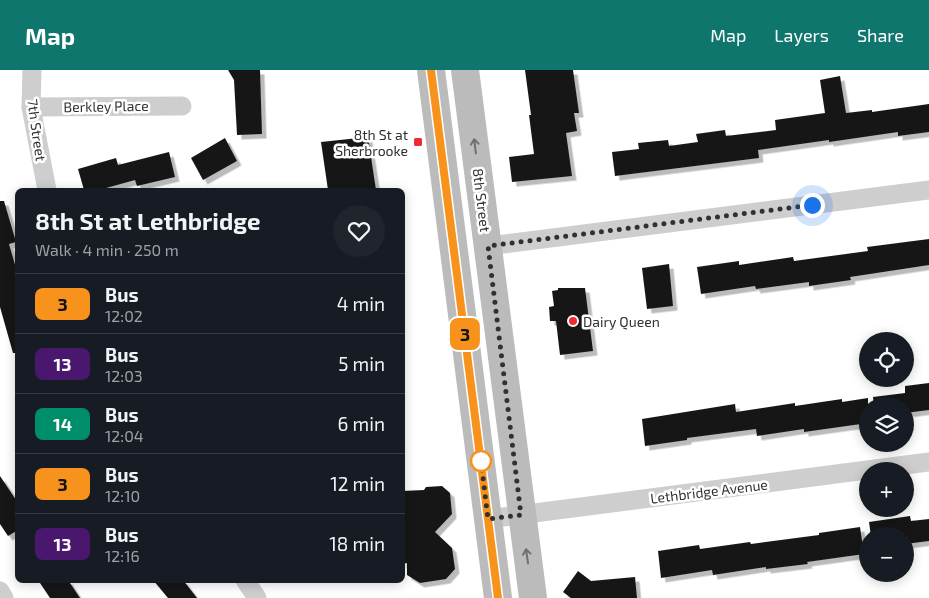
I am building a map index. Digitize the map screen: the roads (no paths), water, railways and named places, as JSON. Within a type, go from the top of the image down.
[{"type":"main road","points":[[431,70],[498,598]]},
{"type":"main road","name":"8th Street","points":[[465,70],[533,598]]},
{"type":"street","name":"7th Street","points":[[32,70],[31,107],[47,188]]},
{"type":"street","name":"Berkley Place","points":[[31,107],[182,106]]},
{"type":"street","points":[[488,246],[929,190]]},
{"type":"street","name":"Lethbridge Avenue","points":[[488,519],[929,462]]},
{"type":"street","points":[[247,583],[257,598]]},
{"type":"street","points":[[0,591],[4,598]]},
{"type":"place","name":"8th St at Sherbrooke","points":[[418,142]]},
{"type":"place","name":"Dairy Queen","points":[[573,321]]}]
